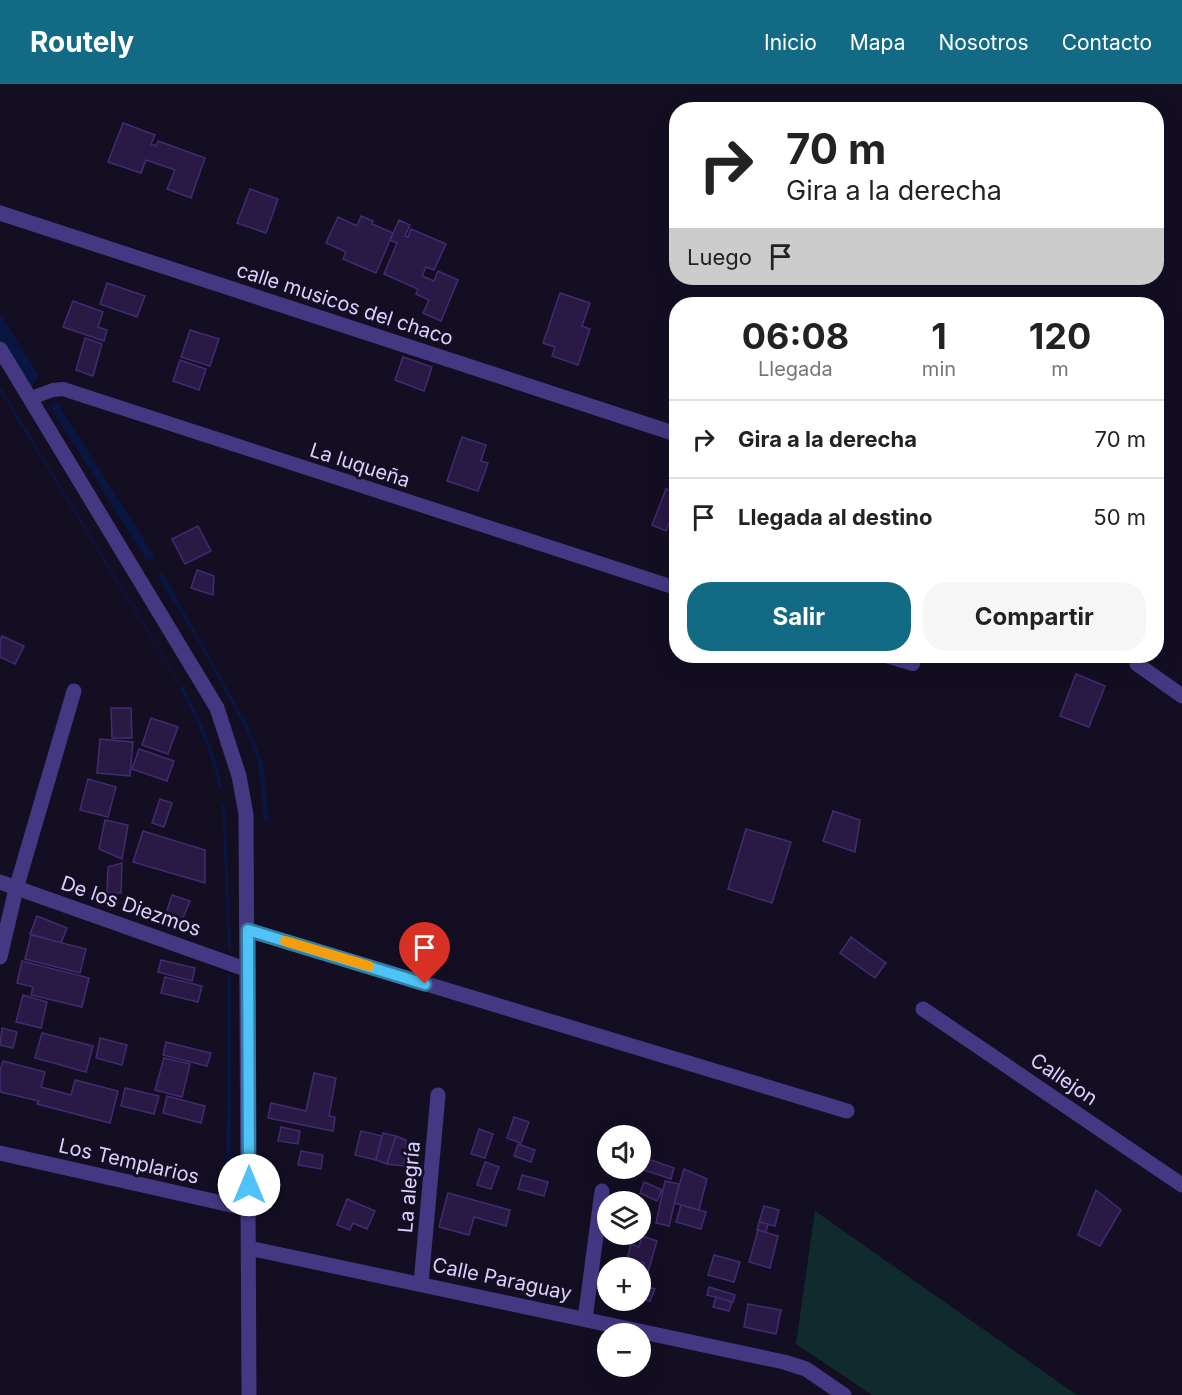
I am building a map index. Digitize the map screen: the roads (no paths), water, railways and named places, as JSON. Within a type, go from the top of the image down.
[{"type":"street","name":"calle musicos del chaco","points":[[0,213],[669,432]]},
{"type":"street","points":[[0,349],[217,708],[239,776],[246,814],[248,930],[249,1395]]},
{"type":"street","points":[[1137,664],[1182,696]]},
{"type":"street","points":[[0,957],[16,889],[74,691]]},
{"type":"street","name":"De los Diezmos","points":[[0,882],[248,969]]},
{"type":"street","points":[[248,930],[847,1111]]},
{"type":"street","name":"Callejon","points":[[923,1009],[1182,1185]]},
{"type":"street","name":"La alegría","points":[[421,1283],[438,1095]]},
{"type":"street","name":"Los Templarios","points":[[0,1153],[249,1209]]},
{"type":"street","points":[[585,1318],[597,1228]]},
{"type":"street","name":"Calle Paraguay","points":[[249,1248],[784,1362],[806,1369],[844,1395]]},
{"type":"lane","name":"La luqueña","points":[[31,398],[63,389],[669,586]]},
{"type":"water","points":[[0,313],[39,376],[28,391],[0,339]]},
{"type":"water","points":[[0,386],[179,681],[178,682],[0,391]]},
{"type":"water","points":[[56,401],[155,557],[148,562],[49,405]]},
{"type":"water","points":[[163,573],[248,726],[263,762],[269,820],[264,821],[258,762],[245,728],[201,647],[157,575]]},
{"type":"water","points":[[183,686],[212,749],[222,789],[219,789],[203,736],[179,687]]},
{"type":"water","points":[[222,804],[225,804],[231,949],[228,949]]},
{"type":"water","points":[[228,975],[231,976],[231,1191],[226,1191]]}]
